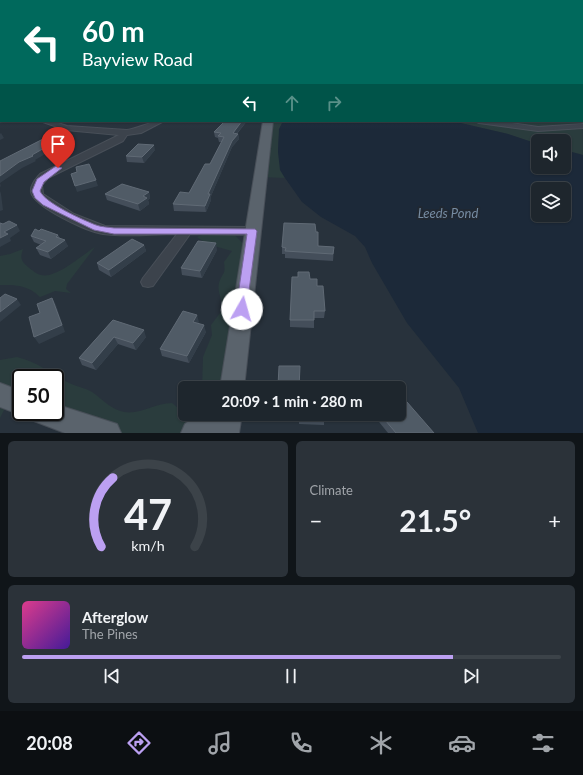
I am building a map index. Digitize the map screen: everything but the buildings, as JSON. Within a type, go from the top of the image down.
[{"type":"main road","points":[[233,381],[268,122]]},
{"type":"main road","points":[[0,395],[12,400]]},
{"type":"main road","points":[[57,421],[67,428],[108,433]]},
{"type":"main road","points":[[194,433],[210,421]]},
{"type":"main road","points":[[226,433],[228,421]]},
{"type":"street","points":[[47,122],[66,128],[124,133],[136,132],[158,122]]},
{"type":"street","points":[[486,122],[525,128],[572,124],[583,126]]},
{"type":"street","points":[[124,133],[120,139],[44,176],[37,185],[36,191],[38,196],[46,203],[70,217],[103,230],[185,232],[252,231]]},
{"type":"street","points":[[148,282],[185,232]]},
{"type":"shaded area","points":[[268,122],[283,122],[279,134],[278,150],[280,165],[285,178],[261,177]]},
{"type":"shaded area","points":[[456,122],[583,122],[583,155],[571,152],[571,134],[531,134],[531,142],[508,134]]},
{"type":"shaded area","points":[[207,233],[234,234],[246,247],[229,381],[202,381],[203,357],[212,335],[211,325],[223,309],[219,293],[219,283],[224,272],[224,262],[232,251],[207,244],[197,237]]},
{"type":"shaded area","points":[[95,247],[67,284],[66,289],[71,293],[55,291],[40,297],[26,288],[0,285],[0,256],[23,249],[21,257],[24,263],[37,274],[47,275],[69,266]]},
{"type":"shaded area","points":[[17,357],[44,369],[12,369],[12,398],[3,401],[4,410],[0,418],[0,360]]},
{"type":"shaded area","points":[[64,380],[92,392],[111,407],[120,411],[136,412],[172,403],[178,408],[178,421],[202,421],[184,433],[81,433],[64,419]]},
{"type":"water","name":"Leeds Pond","points":[[282,122],[456,122],[508,134],[531,142],[531,174],[571,174],[571,152],[583,155],[583,433],[478,433],[459,388],[407,323],[372,263],[365,247],[355,236],[321,217],[302,202],[280,170],[278,152],[279,129]]},
{"type":"route","points":[[58,168],[44,176],[37,185],[36,191],[38,196],[46,203],[70,217],[103,230],[185,232],[252,231],[242,309]]}]
